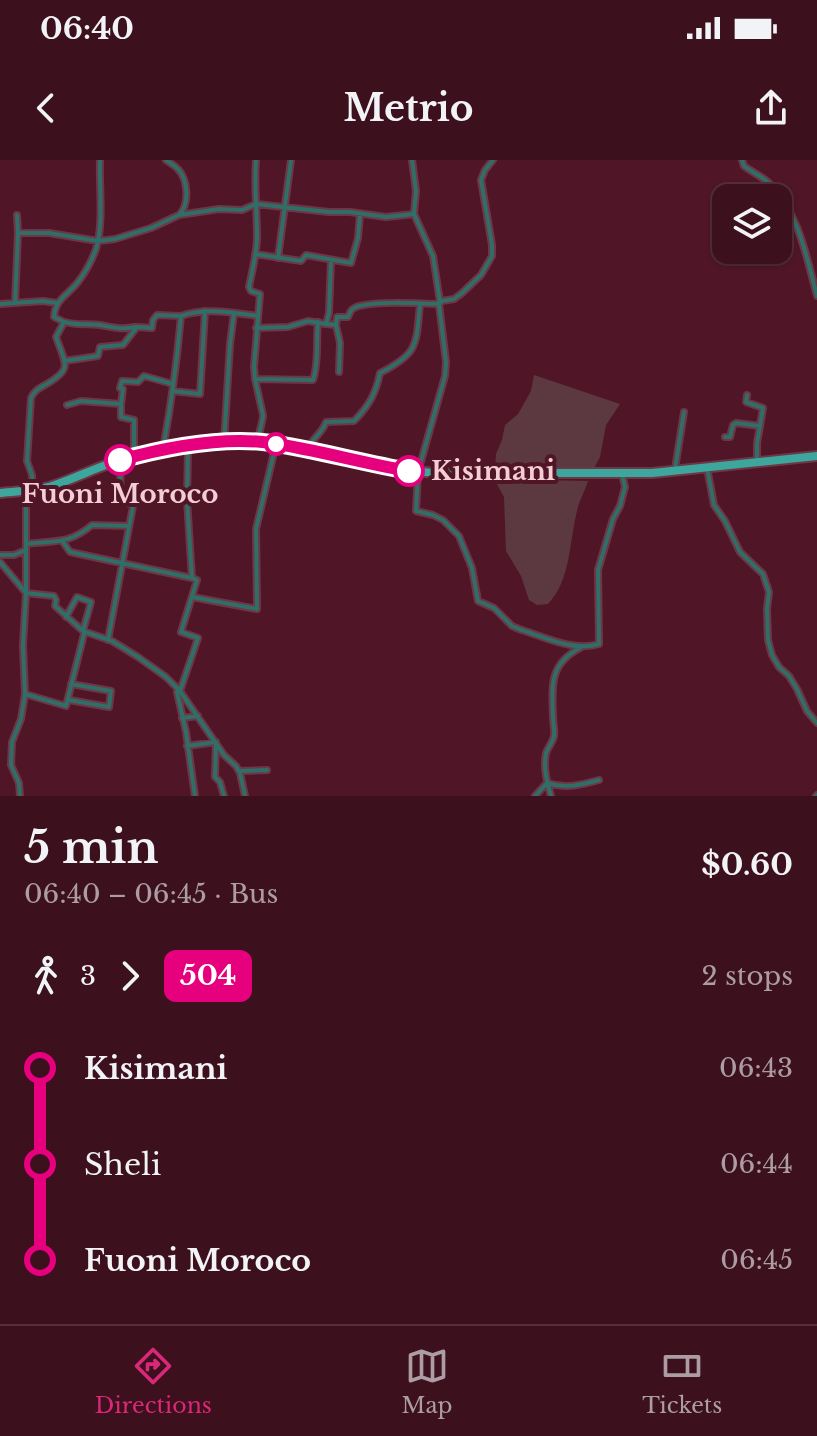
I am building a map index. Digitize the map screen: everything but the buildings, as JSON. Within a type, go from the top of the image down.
[{"type":"main road","points":[[30,492],[134,456],[163,449],[224,442],[260,442],[389,472],[450,475],[623,478],[708,473],[817,458]]},
{"type":"main road","points":[[0,495],[54,490],[120,464],[164,453],[248,445],[307,450],[418,474]]},
{"type":"main road","points":[[594,476],[817,458]]},
{"type":"street","points":[[100,160],[98,241],[77,283],[57,303],[54,317],[76,326],[99,325],[125,329],[152,328],[157,315],[181,316],[196,311],[258,316]]},
{"type":"street","points":[[166,160],[180,171],[184,182],[186,206],[179,215]]},
{"type":"street","points":[[256,160],[257,240],[249,287],[260,294],[255,379],[263,415],[258,434],[260,442]]},
{"type":"street","points":[[278,258],[291,160]]},
{"type":"street","points":[[412,160],[416,191],[414,214],[433,256],[446,362],[445,376],[418,474],[416,511],[443,520],[459,536],[472,568],[478,601],[494,608],[512,626],[583,647]]},
{"type":"street","points":[[339,372],[337,317],[348,317],[355,308],[381,304],[437,304],[454,299],[481,275],[492,256],[492,245],[481,180],[493,160]]},
{"type":"street","points":[[742,160],[744,166],[771,185],[793,217],[817,296]]},
{"type":"street","points":[[18,233],[49,233],[98,241],[115,239],[179,215],[219,209],[242,210],[256,204],[386,217],[414,214]]},
{"type":"street","points":[[255,254],[301,261],[306,255],[353,262],[360,214]]},
{"type":"street","points":[[15,303],[17,215]]},
{"type":"street","points":[[326,324],[331,260]]},
{"type":"street","points":[[0,304],[57,303]]},
{"type":"street","points":[[307,450],[326,422],[354,421],[373,398],[380,373],[407,357],[413,349],[420,303]]},
{"type":"street","points":[[173,391],[200,394],[205,311]]},
{"type":"street","points":[[224,442],[234,313]]},
{"type":"street","points":[[163,449],[181,316]]},
{"type":"street","points":[[256,328],[288,327],[308,321],[336,325]]},
{"type":"street","points":[[20,796],[19,783],[11,765],[11,752],[25,694],[23,645],[32,475],[27,461],[31,398],[36,390],[61,376],[64,370],[56,337],[64,322]]},
{"type":"street","points":[[255,379],[313,380],[317,370],[318,322]]},
{"type":"street","points":[[64,361],[98,356],[100,347],[123,345],[137,327]]},
{"type":"street","points":[[134,456],[134,420],[121,417],[122,381],[138,382],[148,376],[174,384]]},
{"type":"street","points":[[747,395],[746,402],[763,408],[757,443],[758,463]]},
{"type":"street","points":[[67,405],[81,401],[121,404]]},
{"type":"street","points":[[675,471],[684,412]]},
{"type":"street","points":[[725,437],[730,437],[736,423],[760,426]]},
{"type":"street","points":[[192,597],[257,609],[256,529],[275,446]]},
{"type":"street","points":[[188,450],[187,500],[192,578]]},
{"type":"street","points":[[108,640],[133,506],[121,500],[120,464]]},
{"type":"street","points":[[708,473],[714,505],[740,552],[763,574],[769,592],[768,646],[817,723]]},
{"type":"street","points":[[551,796],[545,769],[546,754],[554,738],[554,675],[570,653],[599,644],[598,570],[620,506],[625,487],[623,478]]},
{"type":"street","points":[[0,555],[14,555],[26,547],[63,542],[92,525],[129,526]]},
{"type":"street","points":[[63,542],[70,552],[197,580],[181,632],[198,638],[180,691],[177,692],[195,796]]},
{"type":"street","points":[[0,562],[26,593],[54,596],[55,606],[83,631],[108,640],[166,677],[180,691],[239,771],[245,796]]},
{"type":"street","points":[[25,694],[66,706],[91,602],[77,597],[66,617]]},
{"type":"street","points":[[68,700],[109,707],[111,691],[71,684]]},
{"type":"street","points":[[182,718],[198,716]]},
{"type":"street","points":[[187,746],[216,742]]},
{"type":"street","points":[[216,742],[215,777],[224,796]]},
{"type":"street","points":[[239,771],[267,770]]},
{"type":"street","points":[[547,783],[578,786],[599,780]]},
{"type":"street","points":[[535,796],[547,783]]},
{"type":"shaded area","points":[[534,375],[620,404],[606,425],[600,457],[592,472],[495,471],[496,454],[505,425],[518,414],[531,391]]},
{"type":"shaded area","points":[[494,479],[588,481],[578,507],[565,572],[548,604],[537,605],[529,600],[521,576],[506,551],[504,497]]},
{"type":"bus line","name":"504","points":[[120,460],[163,449],[248,441],[409,471]]},
{"type":"place","name":"Fuoni Moroco","points":[[120,460]]},
{"type":"place","name":"Kisimani","points":[[409,471]]}]
